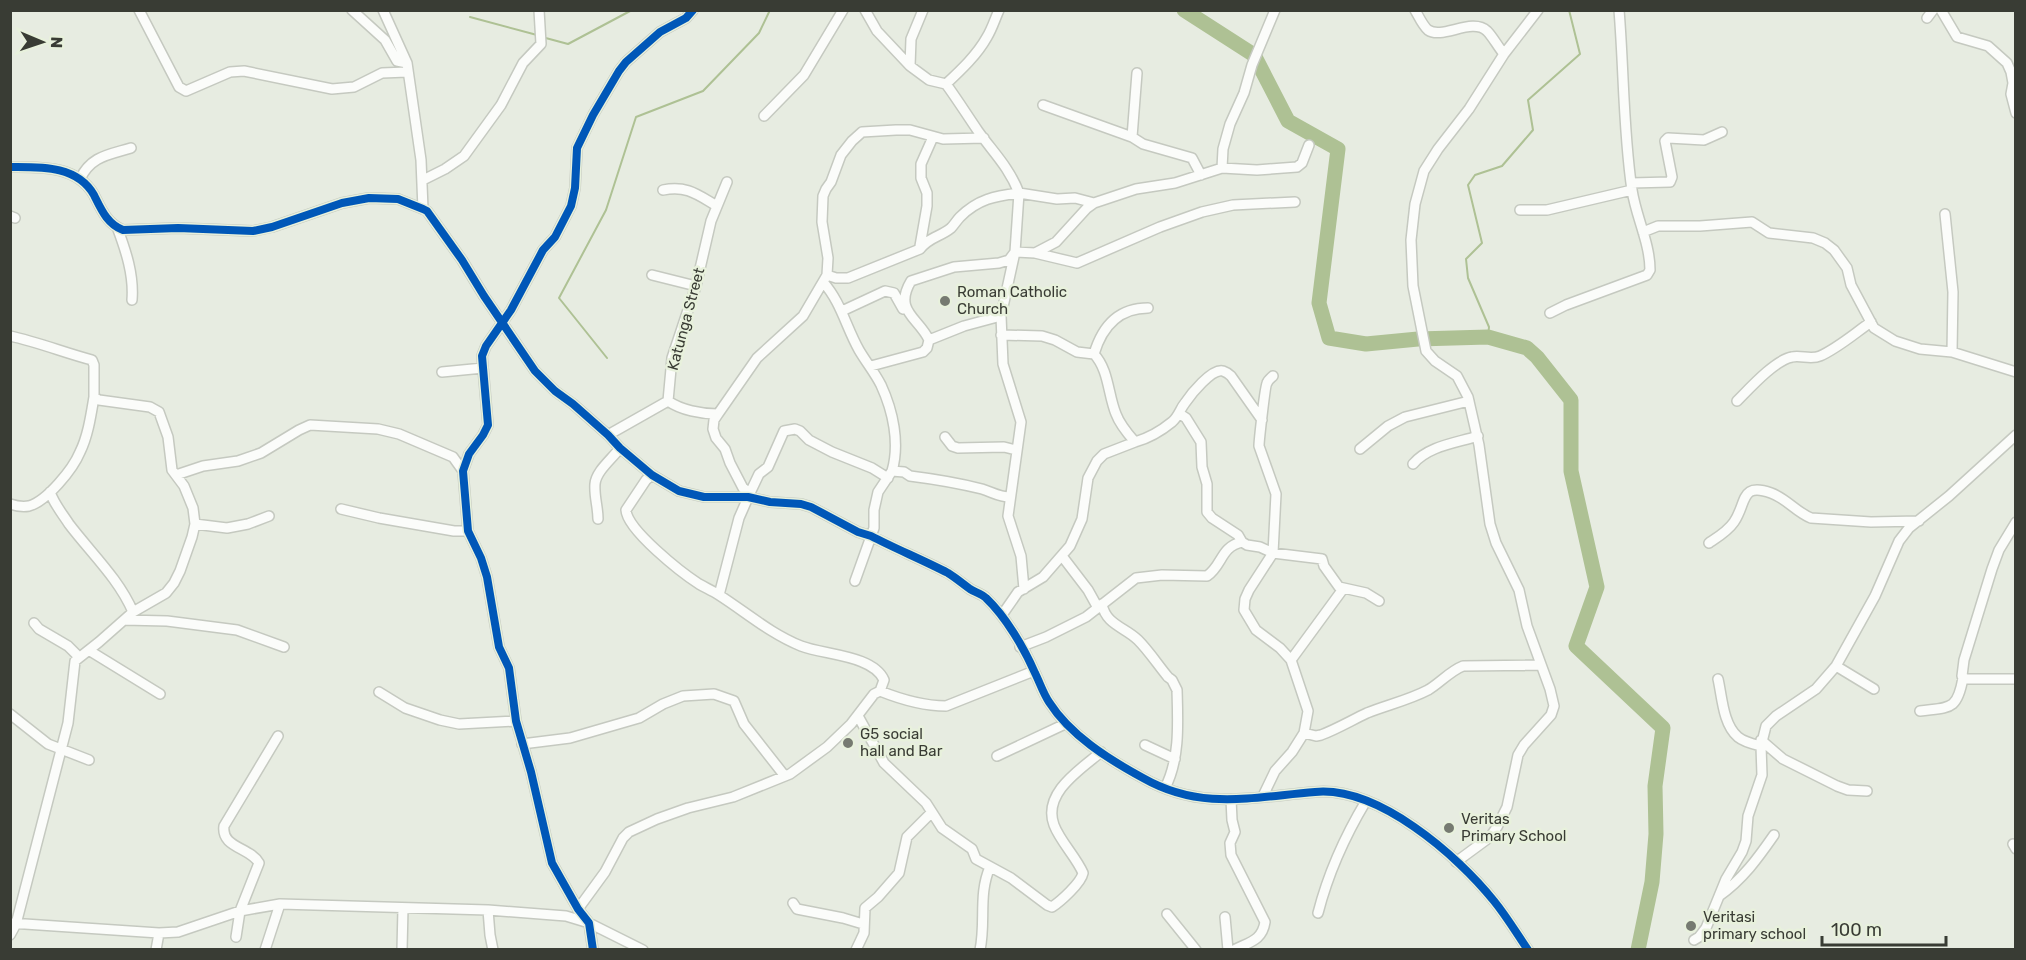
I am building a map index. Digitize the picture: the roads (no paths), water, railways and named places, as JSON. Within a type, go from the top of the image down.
[{"type":"street","points":[[139,10],[179,87],[186,91],[230,72],[244,71],[333,89],[354,87],[382,73],[407,67]]},
{"type":"street","points":[[352,10],[385,40],[397,61],[407,67]]},
{"type":"street","points":[[383,10],[407,67],[423,180],[423,209]]},
{"type":"street","points":[[423,180],[465,156],[501,105],[524,63],[541,44],[539,10]]},
{"type":"street","points":[[593,950],[589,923],[578,909],[552,863],[531,772],[516,721],[509,668],[499,647],[487,578],[481,558],[468,531],[463,471],[471,450],[488,425],[483,368],[486,346],[511,310],[543,250],[555,237],[571,206],[575,188],[577,148],[593,115],[626,62],[660,32],[686,18],[693,10]]},
{"type":"street","points":[[764,116],[804,75],[843,10]]},
{"type":"street","points":[[865,10],[877,31],[910,66],[929,80],[946,84],[1000,158],[1020,193],[1015,252],[1001,316],[1001,335],[1004,364],[1021,422],[1008,516],[1021,556],[1024,590]]},
{"type":"street","points":[[910,66],[911,39],[923,10]]},
{"type":"street","points":[[946,84],[967,63],[987,37],[999,10]]},
{"type":"street","points":[[1222,168],[1226,137],[1275,10]]},
{"type":"street","points":[[1415,10],[1428,30],[1436,33],[1460,28],[1486,30],[1504,54]]},
{"type":"street","points":[[1456,862],[1490,837],[1497,828],[1507,807],[1518,755],[1524,744],[1551,715],[1554,706],[1527,626],[1519,590],[1496,543],[1490,524],[1478,436],[1469,401],[1457,376],[1435,361],[1426,351],[1411,269],[1411,240],[1420,183],[1431,159],[1469,109],[1504,54],[1538,10]]},
{"type":"street","points":[[1550,313],[1647,275],[1650,270],[1632,187],[1622,88],[1619,10]]},
{"type":"street","points":[[1941,10],[1958,37],[1988,46],[2007,63],[2013,83],[2011,94],[2016,113]]},
{"type":"street","points":[[1132,137],[1137,74]]},
{"type":"street","points":[[1042,105],[1076,119],[1132,137],[1143,144],[1192,158],[1201,175]]},
{"type":"street","points":[[749,495],[743,488],[725,449],[716,438],[713,429],[714,420],[758,358],[803,316],[825,278],[828,258],[822,222],[823,196],[841,155],[862,132],[873,130],[910,130],[933,137],[955,140],[984,138]]},
{"type":"street","points":[[1520,210],[1547,210],[1632,187],[1670,182],[1672,177],[1665,141],[1668,138],[1704,140],[1722,132]]},
{"type":"street","points":[[920,249],[927,206],[927,193],[921,178],[921,164],[933,137]]},
{"type":"street","points":[[1035,253],[1056,242],[1094,203],[1136,189],[1159,187],[1222,168],[1257,170],[1298,167],[1302,164],[1309,145]]},
{"type":"street","points":[[80,179],[84,169],[97,158],[131,148]]},
{"type":"street","points":[[10,167],[51,168],[80,179],[105,216],[123,230],[178,228],[254,231],[342,203],[369,198],[398,200],[427,211],[462,260],[501,323],[546,383],[652,475],[689,494],[704,497],[749,495],[770,502],[811,507],[858,532],[950,574],[971,590],[984,596],[1002,615],[1034,671],[1048,702],[1065,724],[1101,752],[1146,780],[1186,797],[1231,800],[1328,792],[1366,801],[1400,817],[1456,862],[1494,901],[1528,950]]},
{"type":"street","name":"Katunga Street","points":[[668,401],[672,357],[696,286],[711,221],[727,182]]},
{"type":"street","points":[[663,190],[676,187],[687,190],[717,207]]},
{"type":"street","points":[[825,278],[848,278],[920,249],[927,240],[950,228],[961,216],[985,199],[1020,193],[1057,199],[1075,198],[1094,203]]},
{"type":"street","points":[[1015,252],[1035,253],[1077,263],[1202,212],[1233,205],[1295,202]]},
{"type":"street","points":[[1946,214],[1953,292],[1952,352]]},
{"type":"street","points":[[1642,232],[1658,226],[1752,222],[1769,233],[1814,238],[1834,250],[1846,268],[1851,285],[1874,328],[1895,340],[1920,349],[1952,352],[2016,372]]},
{"type":"street","points":[[117,227],[127,253],[133,287],[132,300]]},
{"type":"street","points":[[908,312],[905,293],[911,281],[954,267],[999,263],[1009,260],[1015,252]]},
{"type":"street","points":[[652,275],[696,286]]},
{"type":"street","points":[[825,278],[859,350],[881,385],[893,423],[896,447],[890,474],[878,492],[874,510],[874,528],[855,581]]},
{"type":"street","points":[[842,311],[885,291],[890,291],[894,293],[904,310],[929,340]]},
{"type":"street","points":[[1094,354],[1099,339],[1114,320],[1135,308],[1148,308]]},
{"type":"street","points":[[929,340],[964,326],[1001,316]]},
{"type":"street","points":[[1737,401],[1756,380],[1780,363],[1792,357],[1808,359],[1818,357],[1871,322]]},
{"type":"street","points":[[1001,335],[1042,336],[1077,352],[1094,354],[1100,361],[1116,415],[1121,425],[1136,442]]},
{"type":"street","points":[[10,336],[92,360],[94,365],[94,397],[80,454],[50,492],[36,503],[26,507],[10,504]]},
{"type":"street","points":[[871,366],[923,352],[929,340]]},
{"type":"street","points":[[442,372],[483,368]]},
{"type":"street","points":[[1002,615],[1018,592],[1043,577],[1062,556],[1076,535],[1082,519],[1088,478],[1097,461],[1104,454],[1158,433],[1180,414],[1183,404],[1205,379],[1220,370],[1231,376],[1262,420]]},
{"type":"street","points":[[1263,796],[1275,771],[1292,752],[1304,733],[1308,711],[1291,660],[1280,648],[1256,630],[1244,610],[1249,590],[1273,553],[1276,494],[1259,446],[1259,438],[1264,392],[1266,384],[1273,376]]},
{"type":"street","points":[[10,935],[61,749],[71,701],[75,661],[90,651],[133,612],[166,593],[174,583],[195,524],[193,508],[187,492],[171,465],[168,437],[159,412],[150,406],[110,402],[94,397]]},
{"type":"street","points":[[608,435],[668,401],[674,406],[718,414]]},
{"type":"street","points":[[1360,449],[1388,426],[1405,417],[1469,401]]},
{"type":"street","points":[[1180,414],[1191,425],[1201,442],[1202,467],[1207,484],[1207,512],[1219,524],[1238,536],[1242,542]]},
{"type":"street","points":[[176,475],[203,466],[238,461],[261,453],[310,425],[389,431],[453,457],[463,471]]},
{"type":"street","points":[[719,595],[732,542],[749,495],[759,474],[768,467],[784,431],[795,429],[809,440],[832,452],[890,474],[904,472],[910,476],[957,483],[983,489],[1002,497],[1010,497]]},
{"type":"street","points":[[1694,940],[1706,928],[1726,879],[1746,842],[1748,816],[1762,775],[1761,743],[1766,726],[1776,716],[1816,689],[1836,666],[1875,596],[1899,541],[1909,528],[2016,435]]},
{"type":"street","points":[[1413,464],[1420,456],[1433,449],[1478,436]]},
{"type":"street","points":[[945,437],[952,446],[958,448],[1004,447],[1016,450]]},
{"type":"street","points":[[598,519],[596,477],[620,448]]},
{"type":"street","points":[[453,457],[471,450]]},
{"type":"street","points":[[578,909],[605,872],[623,838],[629,832],[657,819],[688,808],[733,797],[790,774],[827,747],[858,716],[874,694],[880,691],[884,680],[874,667],[828,651],[802,646],[760,624],[699,584],[647,541],[631,523],[627,510],[646,480],[652,475]]},
{"type":"street","points":[[1709,543],[1732,525],[1744,498],[1749,491],[1756,489],[1784,498],[1811,518],[1871,522],[1919,521]]},
{"type":"street","points":[[50,492],[55,504],[85,545],[120,587],[133,612]]},
{"type":"street","points":[[341,509],[454,531],[468,531]]},
{"type":"street","points":[[195,524],[227,528],[248,524],[269,516]]},
{"type":"street","points":[[1920,711],[1948,707],[1960,697],[1964,678],[1964,660],[1992,569],[1999,550],[2016,522]]},
{"type":"street","points":[[1020,647],[1069,627],[1136,578],[1153,575],[1207,576],[1212,573],[1231,545],[1242,542],[1273,553],[1322,559],[1336,584],[1343,589],[1366,593],[1379,601]]},
{"type":"street","points":[[1062,556],[1113,624],[1128,631],[1136,638],[1174,684],[1177,700],[1175,759],[1165,788]]},
{"type":"street","points":[[1291,660],[1343,589]]},
{"type":"street","points":[[124,620],[155,620],[237,630],[284,647]]},
{"type":"street","points":[[34,623],[39,629],[68,646],[79,657]]},
{"type":"street","points":[[90,651],[159,694]]},
{"type":"street","points":[[1304,733],[1321,735],[1366,714],[1410,698],[1428,690],[1445,679],[1456,668],[1462,666],[1540,665]]},
{"type":"street","points":[[1836,666],[1874,689]]},
{"type":"street","points":[[880,691],[903,699],[946,706],[1034,671]]},
{"type":"street","points":[[1964,678],[2016,679]]},
{"type":"street","points":[[1718,679],[1725,712],[1734,733],[1740,739],[1761,743],[1793,765],[1848,790],[1867,791]]},
{"type":"street","points":[[380,692],[405,708],[440,720],[459,724],[516,721]]},
{"type":"street","points":[[522,744],[570,738],[639,718],[683,696],[714,694],[734,701],[744,724],[784,776]]},
{"type":"street","points":[[10,714],[48,744],[88,760]]},
{"type":"street","points":[[858,716],[884,763],[926,803],[942,828],[972,849],[976,859],[1011,878],[1052,907],[1075,886],[1083,873],[1054,824],[1053,803],[1068,779],[1101,752]]},
{"type":"street","points":[[998,756],[1065,724]]},
{"type":"street","points":[[236,937],[240,911],[259,863],[251,854],[228,841],[223,834],[224,826],[278,736]]},
{"type":"street","points":[[1145,745],[1175,759]]},
{"type":"street","points":[[1231,800],[1235,832],[1230,843],[1231,855],[1265,922],[1264,932],[1259,938],[1234,950]]},
{"type":"street","points":[[1318,913],[1344,839],[1366,801]]},
{"type":"street","points":[[856,950],[864,933],[865,908],[899,873],[907,837],[931,813]]},
{"type":"street","points":[[1719,896],[1734,886],[1748,872],[1774,835]]},
{"type":"street","points":[[980,950],[983,892],[990,867]]},
{"type":"street","points":[[793,903],[797,909],[863,924]]},
{"type":"street","points":[[13,924],[159,933],[189,929],[240,911],[280,904],[488,910],[566,916],[589,923],[643,950]]},
{"type":"street","points":[[265,950],[280,904]]},
{"type":"street","points":[[402,950],[403,908]]},
{"type":"street","points":[[488,910],[493,950]]},
{"type":"street","points":[[1167,914],[1196,950]]},
{"type":"street","points":[[1225,917],[1228,950]]},
{"type":"street","points":[[156,950],[159,933]]},
{"type":"waterway","points":[[542,37],[568,44],[632,10]]},
{"type":"waterway","points":[[607,358],[559,298],[606,210],[636,117],[703,91],[759,33],[770,10]]},
{"type":"waterway","points":[[1184,10],[1254,55],[1288,121],[1338,149],[1319,303],[1329,338],[1366,344],[1418,339],[1488,337],[1527,348],[1537,357],[1571,400],[1571,471],[1597,587],[1576,646],[1663,728],[1655,786],[1656,834],[1652,882],[1638,950]]},
{"type":"waterway","points":[[1488,337],[1489,327],[1468,278],[1466,259],[1482,243],[1468,185],[1475,175],[1502,166],[1533,130],[1528,100],[1580,54],[1569,10]]},
{"type":"waterway","points":[[470,17],[537,35]]},
{"type":"place","name":"Roman Catholic Church","points":[[945,301]]},
{"type":"place","name":"G5 social hall and Bar","points":[[848,743]]},
{"type":"place","name":"Veritas Primary School","points":[[1449,828]]},
{"type":"place","name":"Veritasi primary school","points":[[1691,926]]}]
